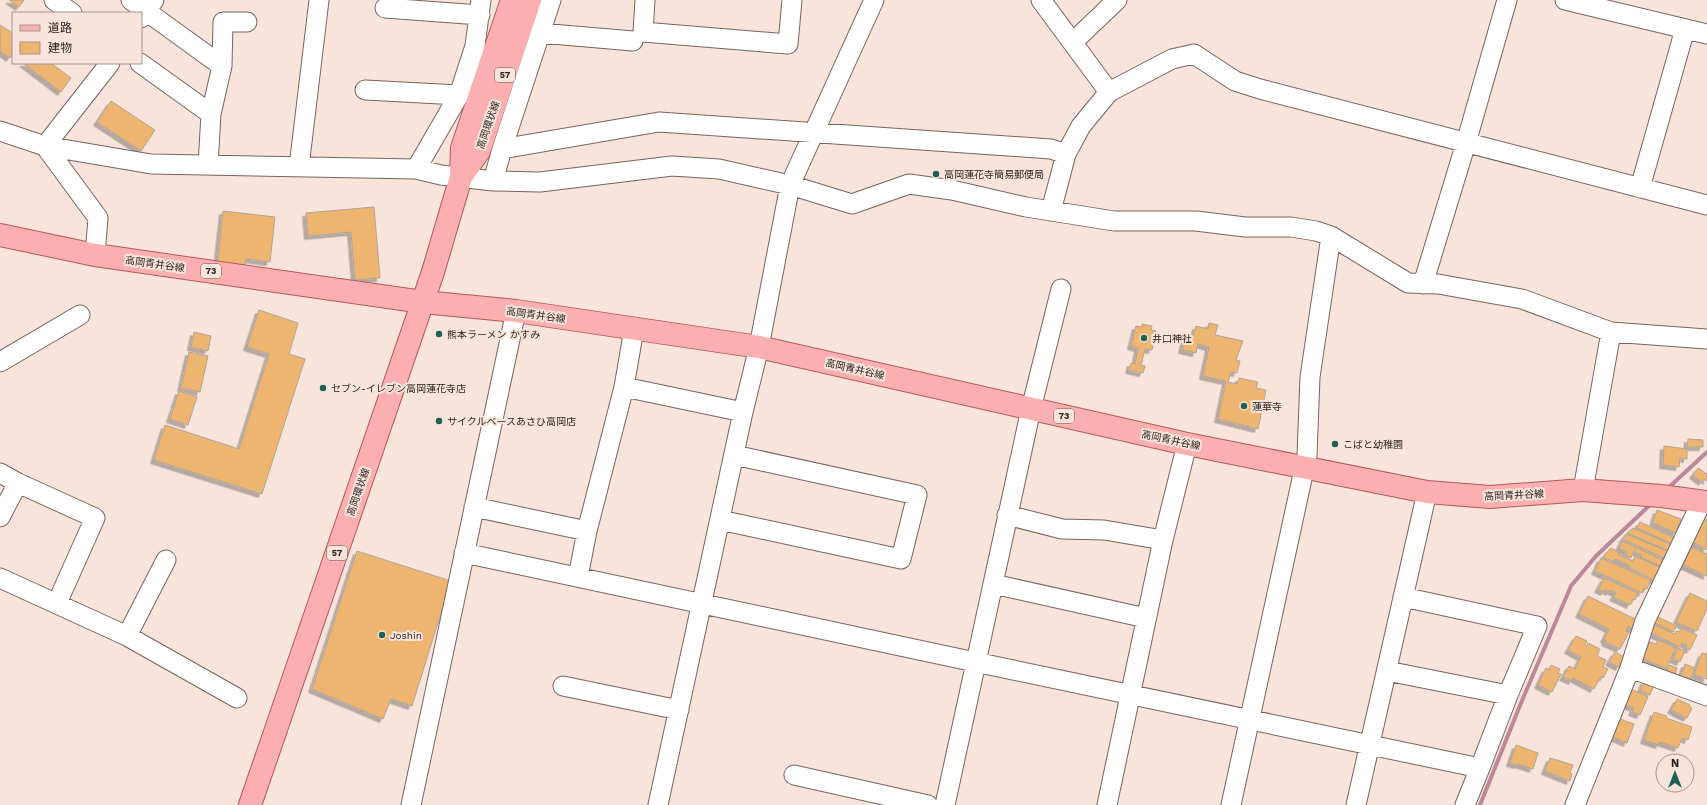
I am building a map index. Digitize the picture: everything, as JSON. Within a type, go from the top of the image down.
[{"type":"main road","name":"高岡環状線","points":[[471,150],[512,0]]},
{"type":"main road","name":"高岡環状線","points":[[250,805],[433,272],[461,177],[530,0]]},
{"type":"main road","name":"高岡青井谷線","points":[[0,235],[95,255],[422,302],[516,311],[759,347],[1187,444],[1427,492],[1490,497],[1583,490],[1705,501]]},
{"type":"street","points":[[54,0],[71,12]]},
{"type":"street","points":[[299,167],[319,0]]},
{"type":"street","points":[[493,181],[551,0]]},
{"type":"street","points":[[645,0],[643,32],[788,44],[792,0]]},
{"type":"street","points":[[658,805],[743,412],[759,347],[790,185],[874,0]]},
{"type":"street","points":[[1041,0],[1109,92]]},
{"type":"street","points":[[1073,42],[1117,0]]},
{"type":"street","points":[[1423,284],[1466,143],[1507,0]]},
{"type":"street","points":[[1565,0],[1707,34]]},
{"type":"street","points":[[143,7],[222,66]]},
{"type":"street","points":[[385,8],[480,7],[475,46],[459,95],[416,169]]},
{"type":"street","points":[[208,165],[211,114],[222,66],[223,22],[247,22]]},
{"type":"street","points":[[1640,188],[1685,29]]},
{"type":"street","points":[[540,33],[633,41]]},
{"type":"street","points":[[1051,211],[1066,154],[1082,126],[1109,92],[1172,59],[1194,54],[1235,81],[1260,89],[1707,205]]},
{"type":"street","points":[[46,146],[109,64]]},
{"type":"street","points":[[141,64],[211,114]]},
{"type":"street","points":[[365,90],[459,95]]},
{"type":"street","points":[[502,149],[659,122],[1051,149],[1066,154]]},
{"type":"street","points":[[0,131],[46,146],[151,164],[416,169],[493,181],[540,182],[672,166],[720,169],[790,185],[852,204],[909,184],[952,190],[1026,207],[1114,221],[1196,221],[1245,227],[1291,227],[1316,231],[1331,236],[1408,283],[1438,284],[1522,299],[1611,332],[1707,339]]},
{"type":"street","points":[[46,146],[98,218],[95,255]]},
{"type":"street","points":[[1231,805],[1305,468],[1307,456],[1310,377],[1331,236]]},
{"type":"street","points":[[944,805],[1031,409],[1061,289]]},
{"type":"street","points":[[411,805],[516,311]]},
{"type":"street","points":[[0,362],[80,315]]},
{"type":"street","points":[[578,577],[587,532],[624,388],[634,329]]},
{"type":"street","points":[[1583,490],[1611,332]]},
{"type":"street","points":[[624,388],[743,412]]},
{"type":"street","points":[[1107,805],[1163,540],[1187,444]]},
{"type":"street","points":[[720,520],[901,560],[917,495],[734,455]]},
{"type":"street","points":[[0,473],[18,483],[95,518],[57,603]]},
{"type":"street","points":[[0,517],[18,483]]},
{"type":"street","points":[[1356,805],[1427,492]]},
{"type":"street","points":[[1575,805],[1630,668],[1645,621],[1705,501]]},
{"type":"street","points":[[474,507],[587,532]]},
{"type":"street","points":[[1007,515],[1062,529],[1104,530],[1163,540]]},
{"type":"street","points":[[464,552],[702,604],[1480,768]]},
{"type":"street","points":[[128,636],[166,560]]},
{"type":"street","points":[[0,578],[128,636],[237,698]]},
{"type":"street","points":[[993,584],[1146,618]]},
{"type":"street","points":[[1403,597],[1537,626],[1465,805]]},
{"type":"street","points":[[1630,668],[1707,696]]},
{"type":"street","points":[[1387,671],[1508,695]]},
{"type":"street","points":[[563,686],[679,710]]},
{"type":"street","points":[[794,775],[928,805]]},
{"type":"building","points":[[9,0],[24,0],[19,7]]},
{"type":"building","points":[[0,25],[12,32],[12,55],[10,58],[0,51]]},
{"type":"building","points":[[24,64],[52,64],[71,78],[61,92]]},
{"type":"building","points":[[111,101],[155,130],[141,151],[97,122]]},
{"type":"building","points":[[374,207],[380,278],[355,280],[351,232],[308,236],[306,213]]},
{"type":"building","points":[[223,211],[275,217],[270,262],[246,259],[245,268],[217,265]]},
{"type":"building","points":[[259,310],[298,323],[289,354],[305,359],[262,494],[154,460],[165,425],[239,449],[269,354],[247,347]]},
{"type":"building","points":[[1209,323],[1218,325],[1215,335],[1243,341],[1236,360],[1240,361],[1237,373],[1231,372],[1228,382],[1237,384],[1239,378],[1258,382],[1256,388],[1266,390],[1258,429],[1218,419],[1226,381],[1203,376],[1209,347],[1198,344],[1196,353],[1182,350],[1186,334],[1193,336],[1196,326],[1208,329]]},
{"type":"building","points":[[1142,324],[1152,326],[1151,330],[1156,331],[1152,350],[1145,349],[1141,365],[1145,366],[1143,373],[1129,370],[1131,363],[1135,364],[1138,348],[1131,346],[1136,326],[1142,327]]},
{"type":"building","points":[[194,332],[211,336],[208,351],[191,347]]},
{"type":"building","points":[[189,352],[208,356],[200,392],[181,388]]},
{"type":"building","points":[[179,391],[197,397],[188,425],[170,419]]},
{"type":"building","points":[[1688,439],[1703,440],[1703,447],[1687,447]]},
{"type":"building","points":[[1664,446],[1687,449],[1687,459],[1680,458],[1679,467],[1663,465]]},
{"type":"building","points":[[1698,468],[1707,474],[1707,481],[1704,479],[1702,482],[1693,475]]},
{"type":"building","points":[[1657,510],[1681,519],[1676,533],[1653,523]]},
{"type":"building","points":[[1702,517],[1707,520],[1707,550],[1691,541]]},
{"type":"building","points":[[1640,522],[1675,538],[1672,544],[1637,528]]},
{"type":"building","points":[[1633,528],[1672,545],[1669,551],[1627,533]]},
{"type":"building","points":[[1627,534],[1669,552],[1666,559],[1622,539]]},
{"type":"building","points":[[1622,541],[1665,561],[1662,567],[1640,557],[1641,555],[1634,551],[1631,558],[1625,555],[1627,552],[1619,548]]},
{"type":"building","points":[[1691,547],[1707,554],[1707,576],[1683,565]]},
{"type":"building","points":[[1611,548],[1620,553],[1619,555],[1633,561],[1635,556],[1662,568],[1656,581],[1629,568],[1630,566],[1615,559],[1614,562],[1603,557]]},
{"type":"building","name":"Joshin","points":[[357,551],[451,581],[412,706],[391,699],[383,719],[312,689]]},
{"type":"building","points":[[1601,558],[1651,580],[1647,589],[1644,588],[1642,593],[1595,571]]},
{"type":"building","points":[[1604,578],[1638,593],[1635,600],[1633,599],[1630,605],[1613,597],[1616,593],[1610,590],[1610,592],[1605,590],[1604,592],[1598,589]]},
{"type":"building","points":[[1690,593],[1707,601],[1707,609],[1697,631],[1676,622]]},
{"type":"building","points":[[1588,596],[1639,621],[1635,630],[1628,626],[1626,631],[1629,632],[1620,649],[1605,642],[1606,640],[1604,639],[1609,629],[1579,614]]},
{"type":"building","points":[[1656,616],[1677,626],[1673,632],[1653,622]]},
{"type":"building","points":[[1653,624],[1675,634],[1676,631],[1679,632],[1681,628],[1697,635],[1690,650],[1686,648],[1687,645],[1682,643],[1680,647],[1649,632]]},
{"type":"building","points":[[1576,636],[1587,641],[1585,645],[1587,646],[1588,643],[1600,649],[1597,656],[1606,660],[1603,667],[1608,669],[1603,678],[1601,676],[1594,689],[1573,678],[1572,681],[1563,677],[1569,666],[1575,669],[1581,657],[1568,650]]},
{"type":"building","points":[[1658,640],[1676,648],[1666,669],[1643,658],[1650,642],[1656,644]]},
{"type":"building","points":[[1678,648],[1685,651],[1680,662],[1673,659]]},
{"type":"building","points":[[1615,652],[1624,657],[1619,667],[1609,662]]},
{"type":"building","points":[[1702,653],[1707,654],[1707,679],[1694,675]]},
{"type":"building","points":[[1685,664],[1695,668],[1690,680],[1681,676]]},
{"type":"building","points":[[1551,665],[1560,669],[1558,673],[1561,674],[1552,692],[1538,685],[1546,668],[1549,670]]},
{"type":"building","points":[[1669,665],[1677,668],[1674,677],[1666,673]]},
{"type":"building","points":[[1644,681],[1654,685],[1650,695],[1640,691]]},
{"type":"building","points":[[1631,689],[1648,697],[1640,715],[1632,712],[1634,708],[1624,704]]},
{"type":"building","points":[[1677,699],[1690,705],[1689,706],[1692,708],[1687,718],[1671,710]]},
{"type":"building","points":[[1654,712],[1692,727],[1688,740],[1682,738],[1678,748],[1660,742],[1659,745],[1644,740]]},
{"type":"building","points":[[1620,719],[1634,724],[1627,743],[1613,737],[1612,740],[1609,738],[1615,724],[1617,725]]},
{"type":"building","points":[[1516,745],[1538,753],[1533,769],[1510,763]]},
{"type":"building","points":[[1550,758],[1573,765],[1570,773],[1572,774],[1570,781],[1545,771]]},
{"type":"waterway","points":[[1666,490],[1707,452]]},
{"type":"waterway","points":[[1480,805],[1521,703],[1571,586],[1596,556],[1652,503]]},
{"type":"place","name":"高岡蓮花寺簡易郵便局","points":[[936,174]]},
{"type":"place","name":"熊本ラーメン かすみ","points":[[439,334]]},
{"type":"place","name":"井口神社","points":[[1144,338]]},
{"type":"place","name":"セブン-イレブン高岡蓮花寺店","points":[[323,388]]},
{"type":"place","name":"蓮華寺","points":[[1244,406]]},
{"type":"place","name":"サイクルベースあさひ高岡店","points":[[439,421]]},
{"type":"place","name":"こばと幼稚園","points":[[1335,444]]},
{"type":"place","name":"Joshin","points":[[382,635]]}]
